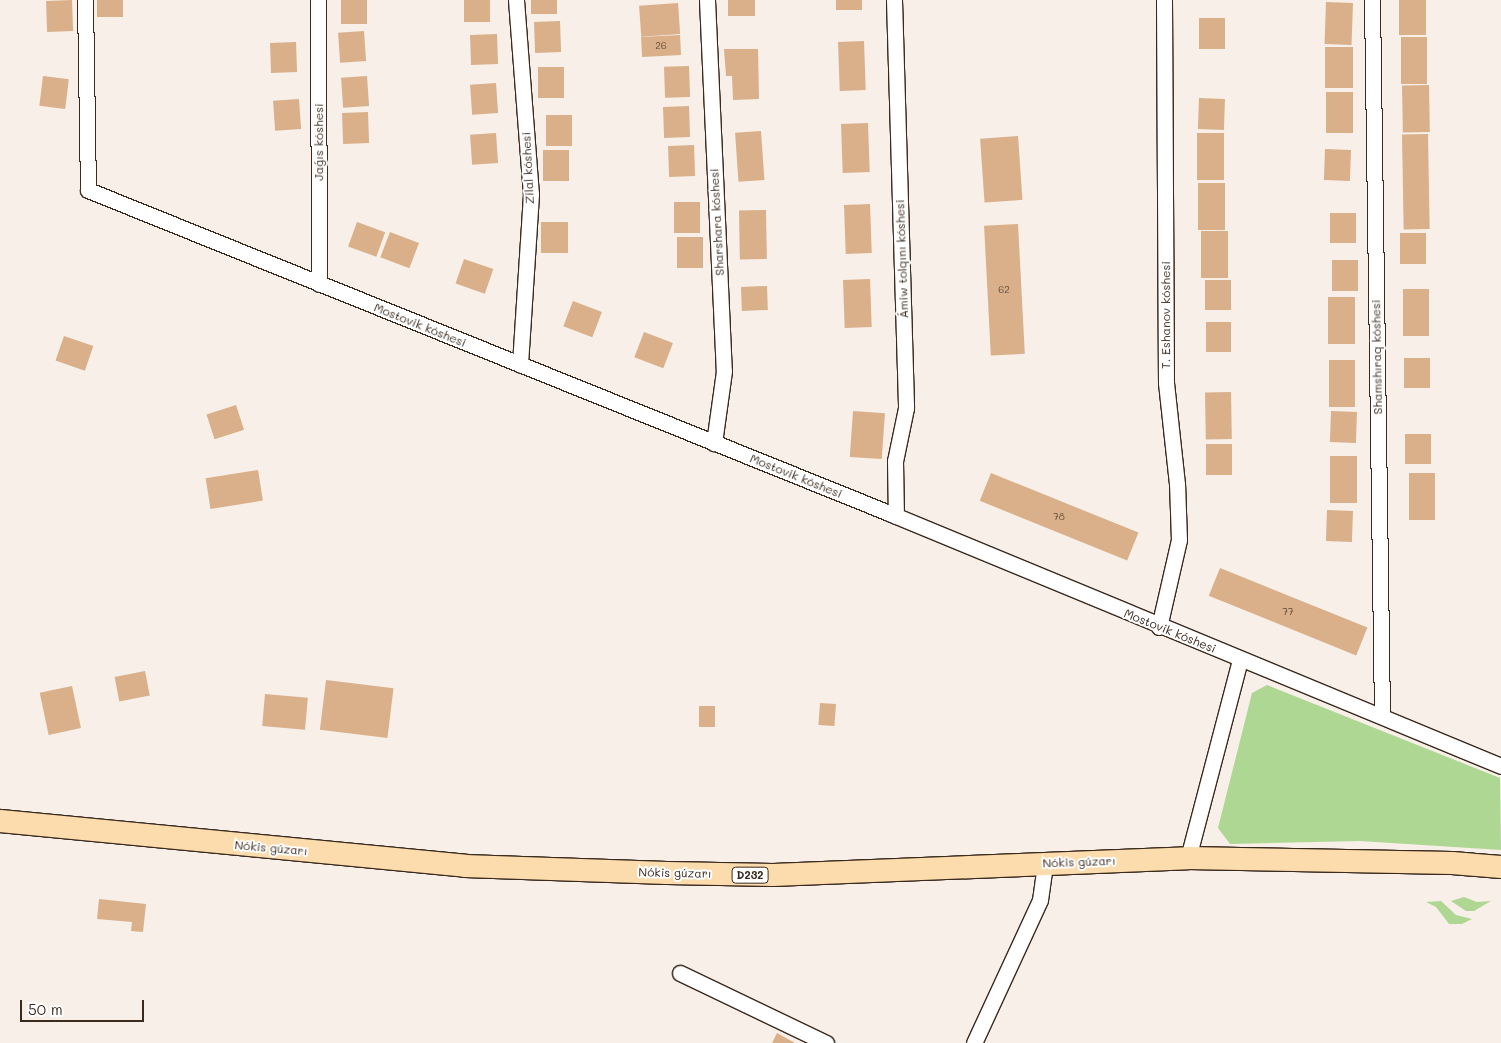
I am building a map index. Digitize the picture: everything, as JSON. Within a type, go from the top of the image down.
[{"type":"main road","name":"Nókis gúzarı","points":[[0,821],[465,866],[773,875],[1188,858],[1452,863],[1501,867]]},
{"type":"street","name":"Mostovik kóshesi","points":[[85,0],[88,190],[896,516],[1240,660],[1382,714],[1501,766]]},
{"type":"street","name":"Jaǵıs kóshesi","points":[[318,0],[320,284]]},
{"type":"street","name":"Zilal kóshesi","points":[[516,0],[531,194],[520,365]]},
{"type":"street","name":"Sharshara kóshesi","points":[[707,0],[724,371],[714,443]]},
{"type":"street","name":"Ámiw tolqını kóshesi","points":[[894,0],[906,408],[895,461],[896,516]]},
{"type":"street","name":"T. Eshanov kóshesi","points":[[1159,627],[1179,540],[1178,484],[1166,383],[1164,0]]},
{"type":"street","name":"Shamshıraq kóshesi","points":[[1372,0],[1382,714]]},
{"type":"street","points":[[1188,858],[1240,660]]},
{"type":"street","points":[[974,1043],[1040,900],[1045,864]]},
{"type":"street","points":[[680,973],[826,1043]]},
{"type":"green space","points":[[1267,685],[1500,778],[1501,850],[1360,841],[1230,844],[1218,828],[1252,693]]},
{"type":"green space","points":[[1464,897],[1477,902],[1491,901],[1474,911],[1466,911],[1451,901]]},
{"type":"green space","points":[[1441,901],[1456,915],[1472,919],[1462,924],[1449,924],[1436,907],[1426,902]]},
{"type":"building","points":[[72,0],[73,31],[47,32],[46,1]]},
{"type":"building","points":[[97,0],[123,0],[123,17],[97,17]]},
{"type":"building","points":[[341,0],[367,0],[367,24],[341,24]]},
{"type":"building","points":[[464,0],[490,0],[490,22],[464,22]]},
{"type":"building","points":[[531,0],[557,0],[557,14],[531,14]]},
{"type":"building","points":[[728,0],[755,0],[755,16],[728,16]]},
{"type":"building","points":[[836,0],[862,0],[862,10],[836,10]]},
{"type":"building","points":[[1399,0],[1426,0],[1426,35],[1399,35]]},
{"type":"building","points":[[1326,2],[1353,3],[1352,45],[1325,44]]},
{"type":"building","points":[[678,3],[680,34],[641,37],[639,6]]},
{"type":"building","points":[[1199,18],[1225,18],[1225,49],[1199,49]]},
{"type":"building","points":[[560,21],[561,52],[535,53],[534,22]]},
{"type":"building","points":[[364,31],[366,61],[340,63],[338,33]]},
{"type":"building","points":[[497,34],[498,64],[471,65],[470,35]]},
{"type":"building","points":[[680,35],[681,55],[642,57],[641,37]]},
{"type":"building","points":[[1401,37],[1427,37],[1427,84],[1401,84]]},
{"type":"building","points":[[864,41],[866,90],[840,91],[838,42]]},
{"type":"building","points":[[296,42],[297,72],[271,73],[270,43]]},
{"type":"building","points":[[1325,47],[1353,47],[1353,88],[1325,88]]},
{"type":"building","points":[[724,49],[758,49],[759,99],[733,100],[732,76],[726,76]]},
{"type":"building","points":[[689,66],[690,97],[665,98],[664,67]]},
{"type":"building","points":[[538,67],[564,67],[564,98],[538,98]]},
{"type":"building","points":[[43,76],[69,79],[65,109],[39,106]]},
{"type":"building","points":[[367,76],[369,106],[343,108],[341,78]]},
{"type":"building","points":[[496,83],[498,113],[472,115],[470,85]]},
{"type":"building","points":[[1402,85],[1429,85],[1430,132],[1403,132]]},
{"type":"building","points":[[1326,92],[1353,92],[1353,133],[1326,133]]},
{"type":"building","points":[[1199,98],[1225,99],[1224,130],[1198,129]]},
{"type":"building","points":[[299,99],[301,129],[275,131],[273,101]]},
{"type":"building","points":[[689,106],[690,137],[664,138],[663,107]]},
{"type":"building","points":[[368,112],[369,143],[343,144],[342,113]]},
{"type":"building","points":[[546,115],[572,115],[572,146],[546,146]]},
{"type":"building","points":[[868,123],[870,172],[843,173],[841,124]]},
{"type":"building","points":[[761,131],[764,180],[738,182],[735,133]]},
{"type":"building","points":[[496,133],[498,163],[472,165],[470,135]]},
{"type":"building","points":[[1197,133],[1224,133],[1224,180],[1197,180]]},
{"type":"building","points":[[1402,134],[1428,134],[1430,229],[1404,229]]},
{"type":"building","points":[[1018,136],[1022,200],[985,202],[980,139]]},
{"type":"building","points":[[694,145],[695,176],[669,177],[668,146]]},
{"type":"building","points":[[1325,149],[1351,150],[1350,181],[1324,180]]},
{"type":"building","points":[[543,150],[569,150],[569,181],[543,181]]},
{"type":"building","points":[[1198,183],[1225,183],[1225,230],[1198,230]]},
{"type":"building","points":[[674,202],[700,202],[700,233],[674,233]]},
{"type":"building","points":[[870,204],[872,253],[846,254],[844,205]]},
{"type":"building","points":[[739,210],[766,210],[767,259],[740,259]]},
{"type":"building","points":[[1330,213],[1356,213],[1356,243],[1330,243]]},
{"type":"building","points":[[357,222],[385,232],[376,257],[348,246]]},
{"type":"building","points":[[541,222],[568,222],[568,253],[541,253]]},
{"type":"building","points":[[1018,224],[1025,354],[991,356],[984,226]]},
{"type":"building","points":[[1201,231],[1228,231],[1228,278],[1201,278]]},
{"type":"building","points":[[390,232],[419,243],[409,268],[380,257]]},
{"type":"building","points":[[1400,233],[1426,233],[1426,264],[1400,264]]},
{"type":"building","points":[[677,237],[703,237],[703,268],[677,268]]},
{"type":"building","points":[[464,259],[493,269],[485,294],[456,284]]},
{"type":"building","points":[[1332,260],[1358,260],[1358,291],[1332,291]]},
{"type":"building","points":[[870,279],[872,327],[845,328],[843,280]]},
{"type":"building","points":[[1205,280],[1231,280],[1231,310],[1205,310]]},
{"type":"building","points":[[767,286],[768,310],[742,311],[741,287]]},
{"type":"building","points":[[1403,289],[1429,289],[1429,336],[1403,336]]},
{"type":"building","points":[[1328,297],[1355,297],[1355,344],[1328,344]]},
{"type":"building","points":[[573,301],[602,312],[592,337],[563,326]]},
{"type":"building","points":[[1206,322],[1231,322],[1231,352],[1206,352]]},
{"type":"building","points":[[644,332],[673,343],[663,368],[634,357]]},
{"type":"building","points":[[64,336],[93,346],[85,371],[56,361]]},
{"type":"building","points":[[1404,358],[1430,358],[1430,388],[1404,388]]},
{"type":"building","points":[[1329,360],[1355,360],[1355,407],[1329,407]]},
{"type":"building","points":[[1205,392],[1231,392],[1232,439],[1206,439]]},
{"type":"building","points":[[236,405],[244,430],[215,439],[207,415]]},
{"type":"building","points":[[853,411],[885,413],[882,459],[850,457]]},
{"type":"building","points":[[1331,411],[1357,412],[1356,443],[1330,442]]},
{"type":"building","points":[[1405,434],[1431,434],[1431,464],[1405,464]]},
{"type":"building","points":[[1206,444],[1232,444],[1232,475],[1206,475]]},
{"type":"building","points":[[1330,456],[1357,456],[1357,503],[1330,503]]},
{"type":"building","points":[[258,470],[263,501],[211,509],[206,478]]},
{"type":"building","points":[[991,473],[1138,533],[1127,560],[980,501]]},
{"type":"building","points":[[1409,473],[1435,473],[1435,520],[1409,520]]},
{"type":"building","points":[[1327,510],[1353,511],[1352,542],[1326,541]]},
{"type":"building","points":[[1220,568],[1367,628],[1356,655],[1209,596]]},
{"type":"building","points":[[145,671],[150,696],[119,701],[115,677]]},
{"type":"building","points":[[326,680],[393,688],[387,738],[320,730]]},
{"type":"building","points":[[72,686],[81,728],[49,735],[40,693]]},
{"type":"building","points":[[265,694],[308,698],[305,730],[262,726]]},
{"type":"building","points":[[820,703],[836,704],[834,726],[818,725]]},
{"type":"building","points":[[699,706],[715,706],[715,727],[699,727]]},
{"type":"building","points":[[99,899],[146,904],[143,932],[131,931],[132,922],[97,919]]},
{"type":"building","points":[[777,1033],[795,1043],[772,1043]]}]
